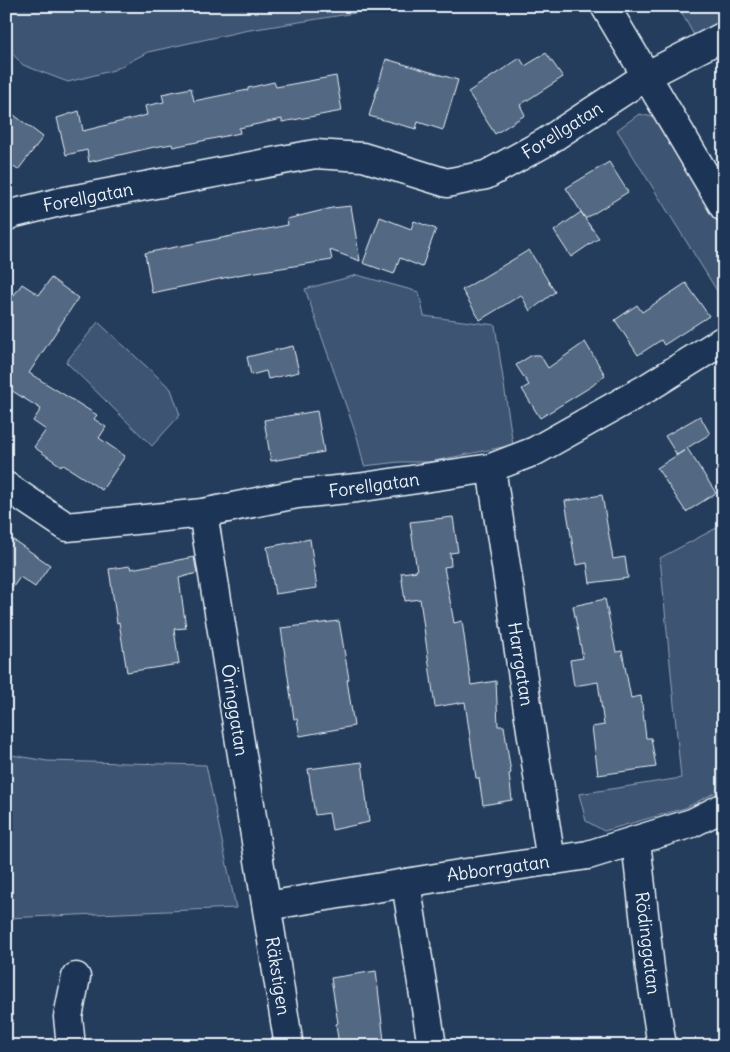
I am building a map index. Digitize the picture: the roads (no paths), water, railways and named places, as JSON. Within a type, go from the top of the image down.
[{"type":"street","points":[[605,6],[724,207]]},
{"type":"street","points":[[646,76],[724,36]]},
{"type":"street","name":"Forellgatan","points":[[6,218],[11,214],[60,202],[315,154],[363,157],[446,183],[486,175],[546,142],[646,76]]},
{"type":"street","name":"Forellgatan","points":[[6,486],[67,527],[203,513],[297,494],[357,488],[491,468],[536,451],[647,388],[724,340]]},
{"type":"street","name":"Harrgatan","points":[[491,468],[551,861]]},
{"type":"street","name":"Öringgatan","points":[[203,513],[267,906]]},
{"type":"street","name":"Abborrgatan","points":[[267,906],[588,855],[692,823],[724,807]]},
{"type":"street","name":"Rödinggatan","points":[[636,841],[650,968],[662,1046]]},
{"type":"street","points":[[406,883],[432,1046]]},
{"type":"street","name":"Räkstigen","points":[[267,906],[288,1046]]},
{"type":"street","points":[[71,1046],[68,1017],[76,977]]}]
